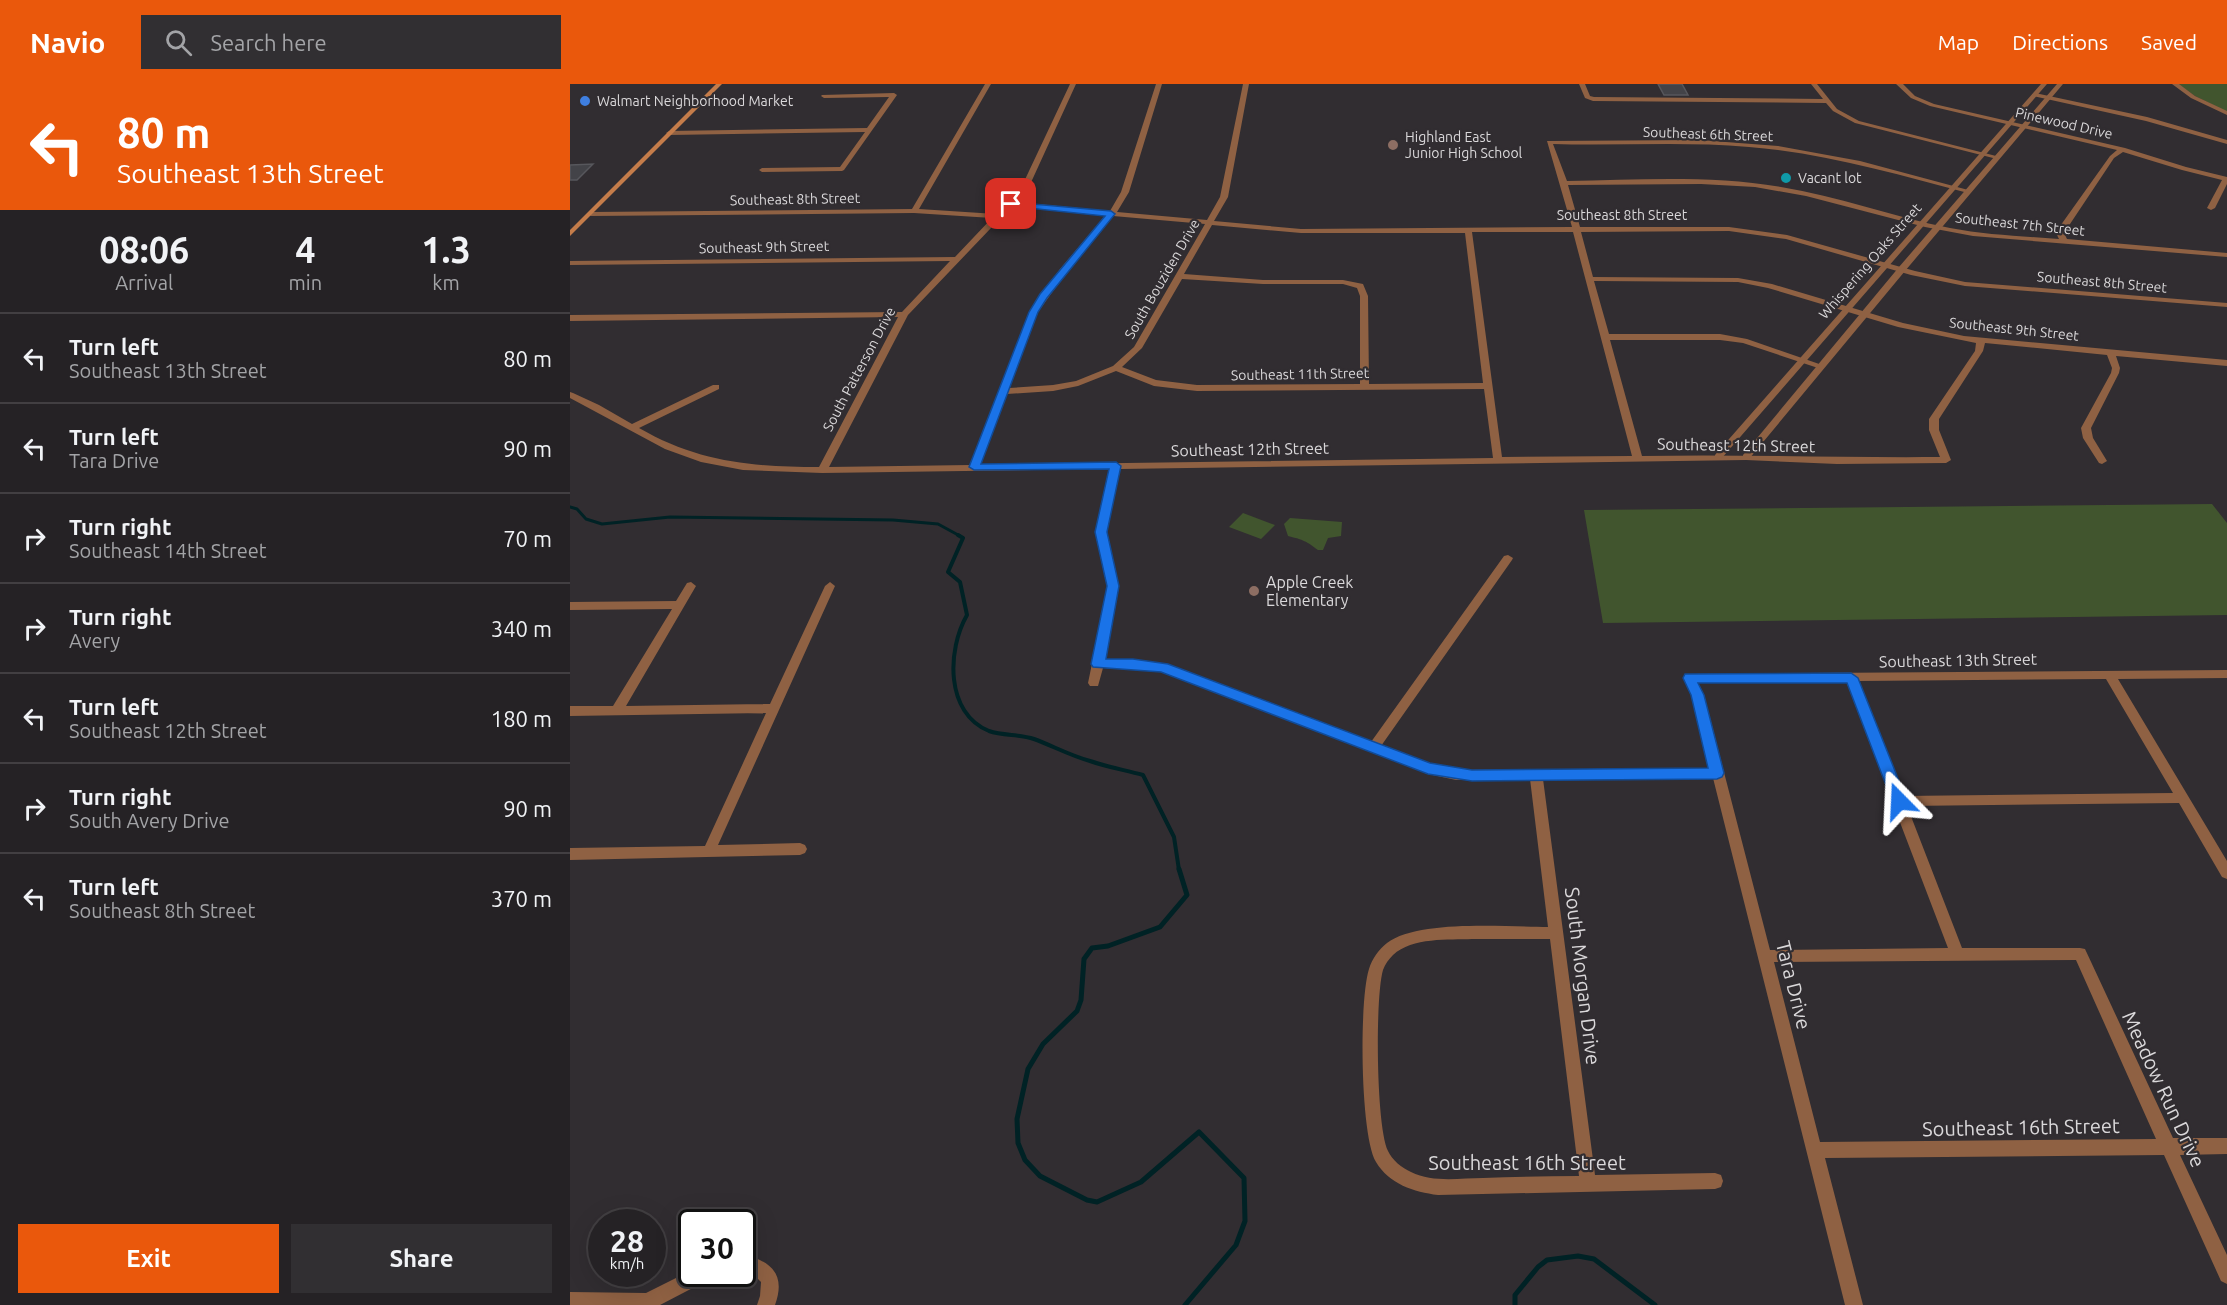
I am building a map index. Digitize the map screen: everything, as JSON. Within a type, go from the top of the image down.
[{"type":"main road","points":[[570,234],[719,84]]},
{"type":"street","points":[[914,211],[988,84]]},
{"type":"street","name":"South Patterson Drive","points":[[822,470],[904,314],[1024,189],[1073,84]]},
{"type":"street","points":[[974,467],[1026,328],[1039,302],[1111,214],[1125,192],[1159,84]]},
{"type":"street","name":"South Bouziden Drive","points":[[1004,391],[1067,386],[1116,368],[1138,348],[1210,224],[1227,190],[1246,84]]},
{"type":"street","points":[[1582,84],[1587,97],[1591,99],[1827,101]]},
{"type":"street","points":[[1815,84],[1840,114],[1866,125],[1997,157]]},
{"type":"street","name":"Pinewood Drive","points":[[1899,84],[1913,97],[1932,105],[2123,149],[2184,170],[2226,179]]},
{"type":"street","name":"Whispering Oaks Street","points":[[1718,457],[2044,84]]},
{"type":"street","name":"Whispering Oaks Street","points":[[1746,457],[1864,314],[2060,84]]},
{"type":"street","points":[[2175,84],[2193,97],[2227,113]]},
{"type":"street","points":[[762,170],[842,169],[894,95],[824,96]]},
{"type":"street","points":[[2035,95],[2173,125],[2227,142]]},
{"type":"street","points":[[671,132],[868,130]]},
{"type":"street","name":"Southeast 6th Street","points":[[1564,183],[1549,142],[1701,143],[1768,147],[1838,159],[1968,191]]},
{"type":"street","points":[[2064,242],[2060,234],[2062,229],[2112,157],[2123,149]]},
{"type":"street","points":[[2211,208],[2226,179]]},
{"type":"street","points":[[1564,183],[1638,459]]},
{"type":"street","name":"Southeast 7th Street","points":[[1564,183],[1710,183],[1765,187],[1821,198],[1937,228],[1987,236],[2227,255]]},
{"type":"street","name":"Southeast 8th Street","points":[[1011,204],[1210,224],[1310,231],[1714,228],[1787,237],[1944,280],[1986,286],[2227,305]]},
{"type":"street","name":"Southeast 8th Street","points":[[591,214],[914,211],[999,216]]},
{"type":"street","points":[[1468,229],[1498,461]]},
{"type":"street","name":"Southeast 9th Street","points":[[570,263],[958,259]]},
{"type":"street","points":[[1180,276],[1253,282],[1343,282],[1357,285],[1362,289],[1364,296],[1365,387]]},
{"type":"street","name":"Southeast 9th Street","points":[[1589,279],[1738,280],[1769,286],[1922,330],[1981,341],[2227,363]]},
{"type":"street","points":[[570,318],[904,314]]},
{"type":"street","points":[[1605,337],[1720,338],[1744,342],[1821,366]]},
{"type":"street","name":"Southeast 12th Street","points":[[570,395],[603,409],[666,446],[708,461],[742,467],[822,470],[1718,457],[1837,461],[1946,460],[1934,430],[1934,419],[1979,351],[1981,341]]},
{"type":"street","points":[[2102,460],[2088,438],[2086,428],[2115,373],[2112,353]]},
{"type":"street","name":"Southeast 11th Street","points":[[1116,368],[1144,381],[1178,387],[1489,386]]},
{"type":"street","points":[[634,427],[716,387]]},
{"type":"street","points":[[1094,683],[1113,586],[1101,532],[1116,466]]},
{"type":"street","points":[[1374,747],[1508,558]]},
{"type":"street","points":[[617,710],[691,586]]},
{"type":"street","points":[[709,851],[830,586]]},
{"type":"street","points":[[570,606],[678,605]]},
{"type":"street","points":[[1098,664],[1163,667],[1428,769],[1456,775],[1717,773]]},
{"type":"street","name":"Southeast 13th Street","points":[[1689,678],[2227,674]]},
{"type":"street","points":[[2110,675],[2227,873]]},
{"type":"street","name":"Tara Drive","points":[[1689,678],[1698,695],[1854,1305]]},
{"type":"street","points":[[1764,956],[1957,954],[1851,678]]},
{"type":"street","points":[[570,711],[773,708]]},
{"type":"street","name":"South Morgan Drive","points":[[1536,774],[1588,1183]]},
{"type":"street","points":[[1899,801],[2183,798]]},
{"type":"street","points":[[570,854],[800,849]]},
{"type":"street","name":"Southeast 16th Street","points":[[1557,933],[1422,936],[1410,938],[1389,950],[1382,957],[1375,971],[1373,1020],[1374,1130],[1380,1154],[1388,1165],[1408,1181],[1438,1187],[1715,1181]]},
{"type":"street","name":"Meadow Run Drive","points":[[1957,954],[2080,954],[2227,1275]]},
{"type":"street","name":"Southeast 16th Street","points":[[1815,1150],[2227,1146]]},
{"type":"street","points":[[756,1266],[769,1277],[771,1295],[766,1305]]},
{"type":"street","points":[[570,1301],[646,1303],[678,1286]]},
{"type":"green space","points":[[2178,84],[2227,84],[2227,112],[2195,96]]},
{"type":"green space","points":[[2212,504],[2227,523],[2227,615],[1603,623],[1584,510]]},
{"type":"green space","points":[[1243,513],[1275,525],[1261,539],[1229,527]]},
{"type":"green space","points":[[1290,518],[1342,522],[1341,536],[1328,538],[1323,550],[1318,550],[1304,541],[1288,536],[1284,524]]},
{"type":"building","points":[[1658,84],[1682,84],[1688,95],[1664,95]]},
{"type":"building","points":[[593,164],[577,180],[570,180],[570,165]]},
{"type":"waterway","points":[[570,507],[577,509],[586,519],[602,524],[670,517],[893,520],[938,524],[960,536]]},
{"type":"waterway","points":[[958,535],[963,538],[948,572],[960,582],[967,615],[960,629],[954,662],[957,696],[964,710],[975,722],[989,731],[1029,737],[1083,759],[1143,775],[1174,837],[1179,870]]},
{"type":"waterway","points":[[1179,869],[1187,895],[1160,927],[1108,946],[1092,948],[1084,959],[1081,1000],[1077,1011],[1043,1044],[1028,1069],[1017,1119],[1018,1143],[1025,1160],[1040,1176],[1087,1200],[1097,1202],[1141,1182],[1199,1132],[1244,1178],[1245,1221],[1236,1245],[1185,1305]]},
{"type":"waterway","points":[[1515,1305],[1515,1295],[1538,1267],[1547,1260],[1578,1256],[1594,1259],[1655,1305]]},
{"type":"place","name":"Walmart Neighborhood Market","points":[[585,101]]},
{"type":"place","name":"Highland East Junior High School","points":[[1393,145]]},
{"type":"place","name":"Vacant lot","points":[[1786,178]]},
{"type":"place","name":"Apple Creek Elementary","points":[[1254,591]]},
{"type":"route","points":[[1011,204],[1111,214],[1039,302],[1026,328],[974,467],[1116,466],[1103,515],[1101,532],[1113,586],[1098,664],[1163,667],[1428,769],[1456,775],[1717,773],[1698,695],[1689,678],[1851,678],[1899,801]]}]
